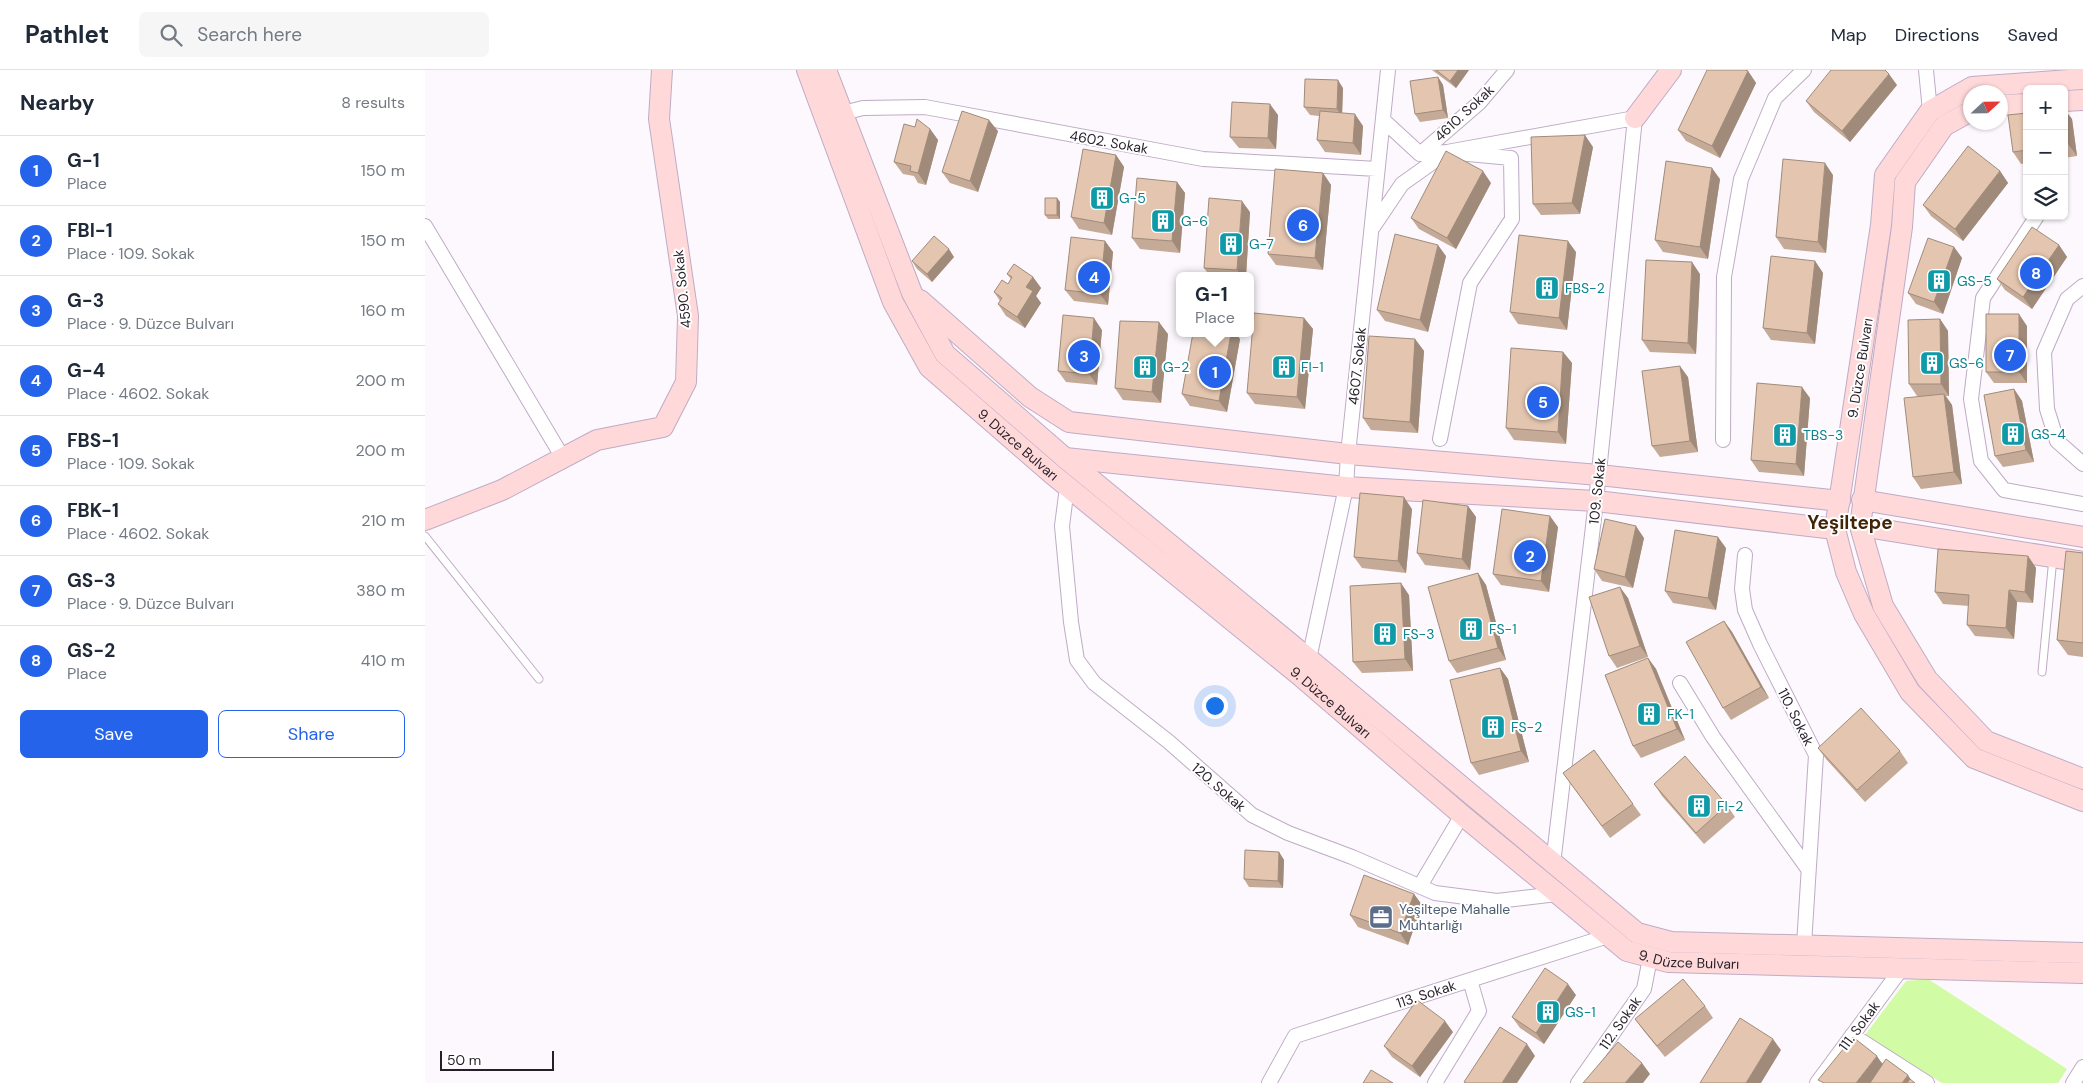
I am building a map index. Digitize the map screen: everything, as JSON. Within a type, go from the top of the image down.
[{"type":"main road","name":"4590. Sokak","points":[[425,520],[502,490],[597,440],[663,427],[686,382],[688,316],[659,119],[662,70]]},
{"type":"main road","name":"9. Düzce Bulvarı","points":[[807,70],[893,302],[929,368],[1067,487],[1298,674],[1462,815],[1627,951],[1668,962],[2083,973]]},
{"type":"main road","points":[[1635,118],[1671,70]]},
{"type":"main road","name":"9. Düzce Bulvarı","points":[[830,73],[843,113],[912,293],[945,354],[1065,458],[1637,933],[1671,942],[2083,953]]},
{"type":"main road","name":"9. Düzce Bulvarı","points":[[2083,79],[1972,87],[1930,111],[1885,175],[1881,225],[1835,529],[1847,572],[1863,614],[1910,692],[1974,758],[2083,801]]},
{"type":"main road","points":[[2068,101],[2083,100]]},
{"type":"main road","points":[[2008,105],[2023,104]]},
{"type":"main road","name":"9. Düzce Bulvarı","points":[[1963,116],[1944,126],[1905,182],[1902,227],[1862,500],[1860,526],[1883,606],[1927,679],[1986,741],[2083,779]]},
{"type":"main road","points":[[912,293],[1030,398],[1069,422],[1348,454],[1599,475],[1840,501]]},
{"type":"main road","points":[[1065,458],[1346,487],[1596,501],[1835,529]]},
{"type":"main road","points":[[1862,500],[2083,537]]},
{"type":"main road","points":[[1860,526],[2083,562]]},
{"type":"street","name":"4607. Sokak","points":[[1309,659],[1346,487],[1388,70]]},
{"type":"street","name":"4610. Sokak","points":[[1420,154],[1479,103],[1507,70]]},
{"type":"street","points":[[1723,440],[1724,277],[1741,179],[1775,98],[1804,70]]},
{"type":"street","points":[[1926,70],[1930,111]]},
{"type":"street","name":"4602. Sokak","points":[[843,113],[863,108],[925,108],[1203,159],[1377,169]]},
{"type":"street","points":[[1383,120],[1420,154],[1447,152],[1635,118]]},
{"type":"street","name":"109. Sokak","points":[[1553,864],[1599,475],[1635,118]]},
{"type":"street","points":[[1371,230],[1402,184],[1447,152],[1511,158],[1512,219],[1470,283],[1440,439]]},
{"type":"street","points":[[2034,220],[1983,298],[1971,399],[1981,461],[2004,490],[2083,504]]},
{"type":"street","points":[[425,226],[563,458]]},
{"type":"street","points":[[2083,286],[2067,299],[2044,352],[2047,409],[2057,441],[2083,464]]},
{"type":"street","name":"120. Sokak","points":[[1067,487],[1062,526],[1071,622],[1077,660],[1094,683],[1169,742],[1252,815],[1288,833],[1352,857],[1435,893],[1497,901],[1557,894]]},
{"type":"street","name":"110. Sokak","points":[[1745,555],[1742,589],[1745,610],[1815,755],[1804,945]]},
{"type":"street","points":[[1680,683],[1713,737],[1809,869]]},
{"type":"street","points":[[1420,886],[1462,815]]},
{"type":"street","name":"113. Sokak","points":[[1269,1083],[1295,1036],[1608,936]]},
{"type":"street","name":"112. Sokak","points":[[1578,1083],[1644,989],[1651,958]]},
{"type":"street","name":"111. Sokak","points":[[1817,1083],[1902,968]]},
{"type":"street","points":[[1435,1083],[1479,1011],[1470,980]]},
{"type":"street","points":[[1853,1035],[1927,1083]]},
{"type":"lane","points":[[425,536],[539,679]]},
{"type":"lane","points":[[2041,672],[2053,558]]},
{"type":"green space","points":[[1928,979],[2067,1069],[2058,1083],[1942,1083],[1865,1035],[1906,981]]},
{"type":"building","points":[[1436,70],[1458,70],[1450,81]]},
{"type":"building","points":[[1707,70],[1748,71],[1712,146],[1678,130]]},
{"type":"building","points":[[1831,70],[1885,70],[1889,74],[1842,131],[1806,101]]},
{"type":"building","points":[[1438,77],[1443,110],[1415,114],[1410,81]]},
{"type":"building","points":[[1305,79],[1338,80],[1337,109],[1304,107]]},
{"type":"building","points":[[1232,102],[1270,104],[1268,138],[1230,137]]},
{"type":"building","points":[[962,111],[989,120],[970,181],[942,172]]},
{"type":"building","points":[[1320,111],[1355,114],[1353,143],[1317,140]]},
{"type":"building","points":[[2023,113],[2023,151],[2013,152],[2008,115]]},
{"type":"building","points":[[917,119],[930,129],[918,173],[910,171],[911,166],[894,162],[904,124],[915,127]]},
{"type":"building","points":[[1585,135],[1572,203],[1533,204],[1531,137]]},
{"type":"building","points":[[1968,146],[2000,171],[1955,229],[1923,205]]},
{"type":"building","points":[[1083,149],[1116,155],[1104,223],[1071,217]]},
{"type":"building","points":[[1446,151],[1483,171],[1447,238],[1411,218]]},
{"type":"building","points":[[1783,159],[1825,163],[1818,242],[1776,237]]},
{"type":"building","points":[[1666,161],[1712,168],[1700,247],[1655,240]]},
{"type":"building","points":[[1275,169],[1323,173],[1315,258],[1268,254]]},
{"type":"building","name":"G-6","points":[[1137,178],[1177,182],[1172,241],[1132,238]]},
{"type":"building","points":[[1045,198],[1057,198],[1057,215],[1045,215]]},
{"type":"building","name":"G-7","points":[[1209,198],[1242,201],[1237,270],[1204,268]]},
{"type":"building","points":[[2032,227],[2059,245],[2023,297],[1997,279]]},
{"type":"building","points":[[1395,234],[1438,245],[1420,320],[1377,310]]},
{"type":"building","name":"FBS-2","points":[[1519,235],[1568,241],[1559,318],[1510,312]]},
{"type":"building","points":[[934,236],[949,249],[927,274],[912,261]]},
{"type":"building","points":[[1071,237],[1105,241],[1100,294],[1065,290]]},
{"type":"building","points":[[1928,238],[1954,247],[1934,302],[1908,293]]},
{"type":"building","points":[[1771,256],[1815,261],[1807,333],[1763,328]]},
{"type":"building","points":[[1646,260],[1692,262],[1688,343],[1642,340]]},
{"type":"building","points":[[1014,264],[1033,277],[1026,287],[1033,291],[1017,317],[998,304],[1002,298],[994,292],[1002,280],[1008,284],[1012,277],[1007,274]]},
{"type":"building","name":"FI-1","points":[[1254,313],[1304,318],[1297,397],[1247,393],[1252,337],[1254,337]]},
{"type":"building","points":[[1986,314],[2019,314],[2019,372],[1986,372]]},
{"type":"building","points":[[1063,315],[1094,318],[1089,374],[1058,371]]},
{"type":"building","name":"GS-6","points":[[1940,319],[1941,384],[1909,384],[1908,320]]},
{"type":"building","name":"G-2","points":[[1120,321],[1159,322],[1152,392],[1115,388]]},
{"type":"building","points":[[1369,336],[1415,339],[1410,422],[1363,418]]},
{"type":"building","points":[[1192,337],[1230,337],[1219,401],[1182,394]]},
{"type":"building","points":[[1511,348],[1563,352],[1558,432],[1506,428]]},
{"type":"building","points":[[1680,366],[1690,441],[1652,446],[1642,371]]},
{"type":"building","name":"TBS-3","points":[[1757,383],[1802,387],[1796,464],[1751,460]]},
{"type":"building","name":"GS-4","points":[[2014,389],[2026,450],[1995,456],[1984,395]]},
{"type":"building","points":[[1944,394],[1954,472],[1913,477],[1904,398]]},
{"type":"building","points":[[1360,493],[1404,497],[1398,561],[1354,557]]},
{"type":"building","points":[[1423,500],[1468,506],[1462,559],[1417,553]]},
{"type":"building","points":[[1502,509],[1550,516],[1541,581],[1493,574]]},
{"type":"building","points":[[1605,519],[1636,526],[1625,577],[1594,569]]},
{"type":"building","points":[[1675,530],[1718,537],[1708,598],[1665,591]]},
{"type":"building","points":[[1938,549],[2028,556],[2025,592],[2009,590],[2006,628],[1967,625],[1969,595],[1935,592]]},
{"type":"building","points":[[2066,551],[2083,553],[2083,643],[2057,640]]},
{"type":"building","name":"FS-1","points":[[1478,573],[1498,648],[1449,661],[1428,587]]},
{"type":"building","name":"FS-3","points":[[1401,583],[1405,659],[1353,662],[1350,586]]},
{"type":"building","points":[[1620,587],[1640,646],[1609,656],[1589,597]]},
{"type":"building","points":[[1724,621],[1761,687],[1723,708],[1686,642]]},
{"type":"building","name":"FK-1","points":[[1648,658],[1677,729],[1633,746],[1605,675]]},
{"type":"building","name":"FS-2","points":[[1500,668],[1521,751],[1471,763],[1450,680]]},
{"type":"building","points":[[1861,708],[1900,751],[1857,790],[1818,748]]},
{"type":"building","points":[[1594,750],[1633,804],[1602,826],[1563,773]]},
{"type":"building","name":"FI-2","points":[[1685,756],[1727,805],[1696,833],[1654,784]]},
{"type":"building","points":[[1245,850],[1279,852],[1278,881],[1244,879]]},
{"type":"building","points":[[1364,875],[1414,894],[1400,933],[1350,915]]},
{"type":"building","points":[[1545,968],[1568,984],[1536,1033],[1512,1017]]},
{"type":"building","points":[[1683,979],[1705,1006],[1657,1046],[1635,1019]]},
{"type":"building","points":[[1417,1000],[1445,1021],[1412,1066],[1384,1046]]},
{"type":"building","points":[[1740,1018],[1773,1039],[1746,1083],[1700,1083]]},
{"type":"building","points":[[1500,1027],[1527,1044],[1502,1083],[1464,1082]]},
{"type":"building","points":[[1853,1037],[1877,1056],[1856,1083],[1824,1083],[1818,1080]]},
{"type":"building","points":[[1618,1042],[1642,1063],[1625,1083],[1583,1083]]},
{"type":"building","points":[[1886,1059],[1908,1075],[1902,1083],[1870,1083]]},
{"type":"building","points":[[1371,1070],[1393,1083],[1363,1083]]},
{"type":"building","points":[[1910,1079],[1915,1083],[1907,1083]]},
{"type":"place","name":"G-5","points":[[1102,198]]},
{"type":"place","name":"G-6","points":[[1163,221]]},
{"type":"place","name":"FBK-1","points":[[1303,225]]},
{"type":"place","name":"G-7","points":[[1231,244]]},
{"type":"place","name":"GS-2","points":[[2036,273]]},
{"type":"place","name":"G-4","points":[[1094,277]]},
{"type":"place","name":"GS-5","points":[[1939,281]]},
{"type":"place","name":"FBS-2","points":[[1547,288]]},
{"type":"place","name":"GS-3","points":[[2010,355]]},
{"type":"place","name":"G-3","points":[[1084,356]]},
{"type":"place","name":"GS-6","points":[[1932,363]]},
{"type":"place","name":"G-2","points":[[1145,367]]},
{"type":"place","name":"FI-1","points":[[1284,367]]},
{"type":"place","name":"G-1","points":[[1215,372]]},
{"type":"place","name":"FBS-1","points":[[1543,402]]},
{"type":"place","name":"GS-4","points":[[2013,434]]},
{"type":"place","name":"TBS-3","points":[[1785,435]]},
{"type":"place","name":"FBI-1","points":[[1530,556]]},
{"type":"place","name":"FS-1","points":[[1471,629]]},
{"type":"place","name":"FS-3","points":[[1385,634]]},
{"type":"place","name":"FK-1","points":[[1649,714]]},
{"type":"place","name":"FS-2","points":[[1493,727]]},
{"type":"place","name":"FI-2","points":[[1699,806]]},
{"type":"place","name":"Yeşiltepe Mahalle Muhtarlığı","points":[[1381,917]]},
{"type":"place","name":"GS-1","points":[[1548,1012]]},
{"type":"district","name":"Yeşiltepe","points":[[1850,522]]}]
